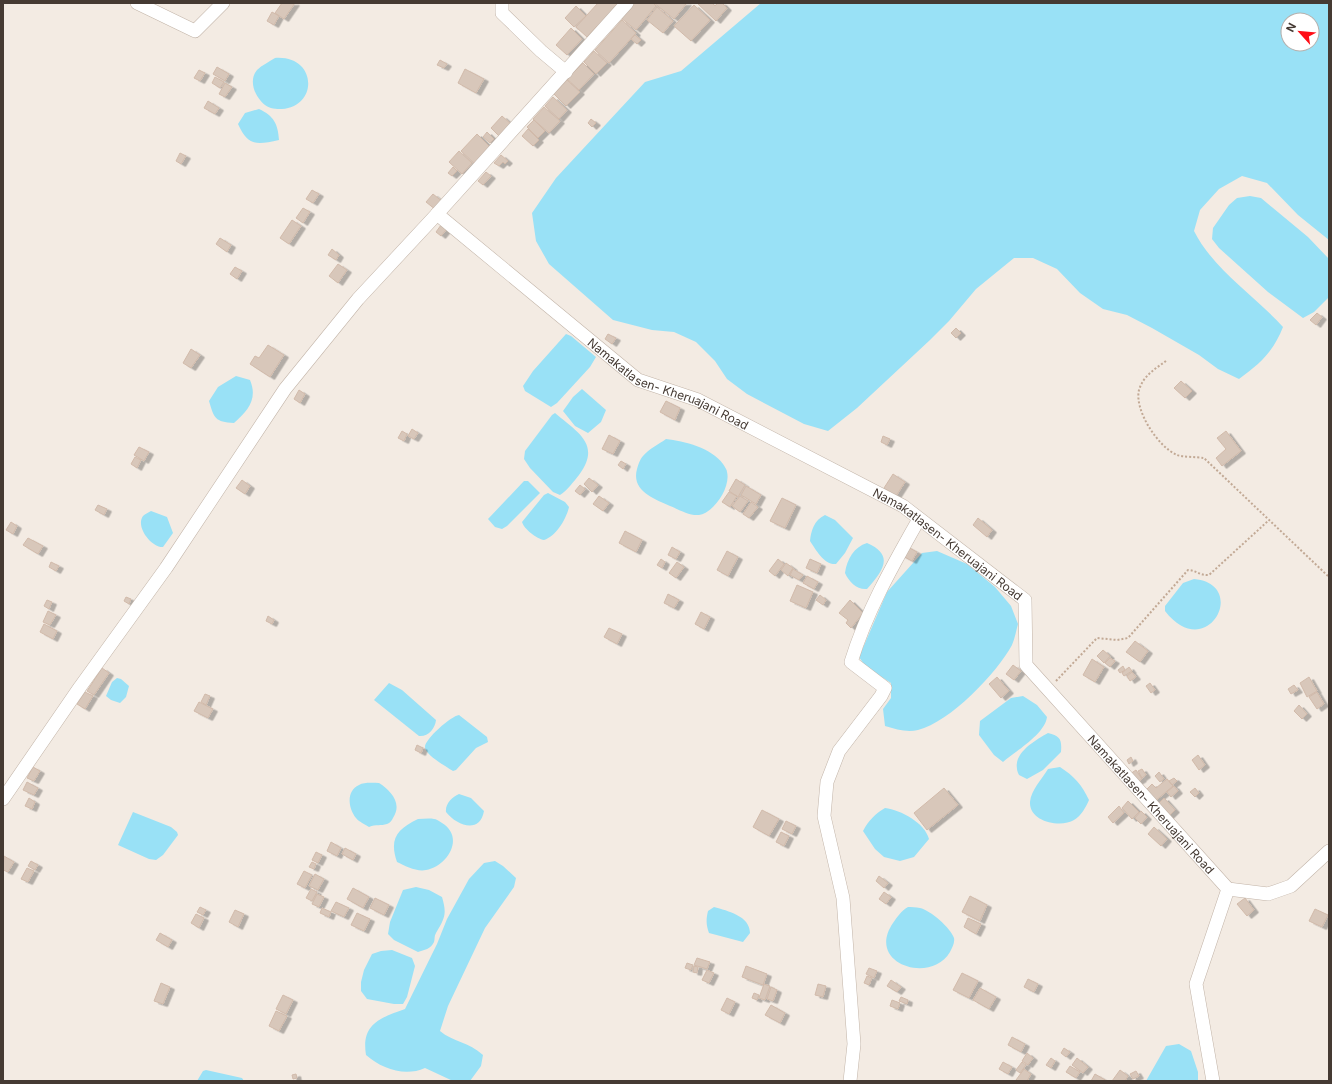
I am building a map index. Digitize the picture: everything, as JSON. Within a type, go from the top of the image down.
[{"type":"street","points":[[137,3],[195,31],[223,3]]},
{"type":"street","points":[[502,3],[502,13],[541,51],[566,72]]},
{"type":"street","points":[[3,799],[80,687],[166,568],[285,389],[358,299],[628,3]]},
{"type":"street","name":"Namakatlasen- Kheruajani Road","points":[[437,214],[638,380],[698,400],[903,506],[1025,600],[1026,665],[1228,889]]},
{"type":"street","points":[[850,1081],[854,1044],[843,898],[824,816],[827,782],[839,751],[882,696],[885,688],[851,662],[860,633],[880,588],[919,518]]},
{"type":"street","points":[[1213,1081],[1196,984],[1228,889],[1268,894],[1291,886],[1329,852]]},
{"type":"path","points":[[1166,361],[1147,374],[1139,390],[1140,408],[1152,432],[1166,449],[1178,456],[1192,455],[1204,458],[1329,577]]},
{"type":"path","points":[[1048,689],[1097,638],[1117,640],[1128,638],[1188,570],[1193,570],[1201,576],[1209,575],[1268,520]]},
{"type":"water","points":[[761,3],[1329,3],[1329,240],[1298,215],[1267,183],[1242,176],[1219,189],[1200,210],[1194,231],[1202,245],[1223,270],[1283,327],[1266,356],[1254,368],[1239,379],[1218,369],[1199,355],[1127,315],[1103,309],[1080,293],[1057,269],[1033,258],[1014,258],[976,289],[949,321],[930,340],[857,408],[828,431],[804,424],[747,394],[727,379],[715,361],[696,342],[674,332],[652,330],[613,320],[549,264],[536,241],[532,213],[556,178],[645,82],[681,71]]},
{"type":"water","points":[[275,58],[289,59],[299,64],[305,72],[308,81],[307,91],[302,99],[294,106],[282,109],[271,108],[261,102],[254,89],[254,74],[263,65]]},
{"type":"water","points":[[259,109],[274,121],[278,129],[279,140],[259,143],[249,140],[245,136],[238,124],[245,113]]},
{"type":"water","points":[[1250,196],[1261,198],[1308,237],[1329,259],[1329,297],[1314,312],[1303,318],[1268,292],[1219,248],[1212,239],[1213,228],[1229,205],[1237,198]]},
{"type":"water","points":[[566,334],[571,336],[596,357],[590,367],[557,403],[551,407],[525,391],[523,386],[533,371]]},
{"type":"water","points":[[236,376],[250,380],[253,393],[252,399],[244,414],[234,423],[223,422],[214,415],[209,401],[218,387]]},
{"type":"water","points":[[582,389],[606,410],[601,422],[588,433],[575,426],[563,411],[573,397]]},
{"type":"water","points":[[555,413],[571,426],[584,440],[588,455],[579,475],[560,495],[553,492],[530,468],[524,459],[525,451]]},
{"type":"water","points":[[666,439],[697,446],[718,458],[726,468],[728,478],[724,492],[716,504],[705,513],[695,515],[684,512],[651,497],[641,489],[637,483],[637,469],[641,459],[648,451]]},
{"type":"water","points":[[524,481],[528,481],[540,493],[507,526],[502,529],[495,527],[488,519]]},
{"type":"water","points":[[548,493],[565,502],[569,507],[566,517],[560,527],[553,535],[544,540],[531,533],[525,528],[522,522],[544,495]]},
{"type":"water","points":[[151,511],[167,517],[173,533],[163,547],[150,541],[141,526],[143,516]]},
{"type":"water","points":[[825,515],[835,520],[853,538],[845,553],[836,564],[832,564],[824,560],[810,541],[814,526],[821,517]]},
{"type":"water","points":[[867,543],[881,553],[884,558],[884,564],[873,582],[867,589],[863,589],[854,585],[845,573],[849,558],[858,547]]},
{"type":"water","points":[[937,551],[967,564],[995,587],[1011,606],[1018,624],[1015,637],[1005,656],[984,682],[958,707],[944,717],[931,725],[914,731],[885,726],[883,709],[891,698],[891,683],[866,667],[859,657],[887,592],[922,553]]},
{"type":"water","points":[[1194,579],[1211,584],[1219,594],[1221,606],[1216,617],[1207,626],[1195,629],[1181,625],[1165,611],[1165,606],[1183,583]]},
{"type":"water","points":[[117,678],[121,679],[129,686],[126,697],[120,703],[111,700],[106,696],[112,682]]},
{"type":"water","points":[[389,683],[402,690],[436,720],[433,729],[428,734],[419,736],[374,700]]},
{"type":"water","points":[[1023,696],[1037,705],[1047,717],[1041,730],[1036,736],[1003,762],[994,755],[979,735],[980,721],[1011,698]]},
{"type":"water","points":[[459,715],[487,737],[488,742],[476,748],[456,770],[453,771],[432,757],[425,747],[426,743],[439,728],[450,719]]},
{"type":"water","points":[[1048,733],[1058,737],[1061,744],[1061,752],[1043,770],[1027,779],[1019,775],[1017,761],[1020,755],[1036,740]]},
{"type":"water","points":[[1060,767],[1077,781],[1089,800],[1081,814],[1074,820],[1062,823],[1047,822],[1040,819],[1035,814],[1031,809],[1030,802],[1035,789],[1048,769]]},
{"type":"water","points":[[379,783],[391,793],[394,798],[397,807],[396,812],[388,824],[369,827],[359,821],[353,814],[350,805],[350,795],[355,788],[361,784]]},
{"type":"water","points":[[459,794],[471,798],[484,811],[482,818],[478,823],[473,825],[462,824],[446,812],[450,801]]},
{"type":"water","points":[[885,808],[898,811],[912,818],[927,833],[929,839],[914,857],[900,861],[884,857],[875,849],[863,831],[872,818]]},
{"type":"water","points":[[133,812],[171,827],[177,832],[178,835],[163,855],[156,860],[149,859],[118,845]]},
{"type":"water","points":[[418,819],[437,820],[449,829],[452,836],[453,843],[447,857],[441,863],[426,870],[407,867],[397,862],[395,854],[395,841],[400,831]]},
{"type":"water","points":[[495,861],[516,878],[514,887],[485,928],[448,1006],[440,1031],[450,1038],[472,1047],[483,1055],[481,1066],[470,1081],[453,1081],[425,1068],[417,1071],[402,1072],[386,1068],[372,1060],[366,1055],[365,1044],[366,1036],[370,1029],[380,1019],[405,1009],[437,944],[447,919],[469,879],[484,863]]},
{"type":"water","points":[[416,887],[429,890],[442,897],[445,912],[443,920],[435,934],[433,944],[427,949],[418,952],[394,940],[388,934],[390,922],[403,890]]},
{"type":"water","points":[[714,907],[737,915],[746,922],[750,933],[743,942],[709,933],[707,914],[708,911]]},
{"type":"water","points":[[908,907],[920,908],[929,912],[945,925],[952,934],[954,938],[953,945],[950,952],[941,962],[929,967],[916,968],[904,965],[894,959],[887,949],[887,937],[893,923],[901,912]]},
{"type":"water","points":[[392,950],[412,958],[415,966],[407,997],[403,1004],[394,1004],[367,999],[361,991],[361,982],[364,970],[372,954]]},
{"type":"water","points":[[1179,1044],[1191,1051],[1198,1072],[1198,1081],[1146,1081],[1166,1046]]},
{"type":"water","points":[[206,1070],[242,1078],[244,1081],[197,1081],[203,1071]]},
{"type":"building","points":[[282,3],[295,3],[284,19],[275,13]]},
{"type":"building","points":[[598,3],[618,3],[603,20],[605,22],[600,28],[597,26],[587,37],[576,27]]},
{"type":"building","points":[[634,3],[653,3],[656,6],[636,30],[621,18]]},
{"type":"building","points":[[654,3],[687,3],[674,19]]},
{"type":"building","points":[[697,3],[712,3],[715,6],[718,3],[722,3],[727,8],[716,21]]},
{"type":"building","points":[[694,5],[710,20],[691,41],[674,26]]},
{"type":"building","points":[[576,6],[586,16],[574,27],[565,18]]},
{"type":"building","points":[[657,7],[673,21],[663,33],[647,20]]},
{"type":"building","points":[[272,12],[279,16],[274,25],[267,21]]},
{"type":"building","points":[[622,20],[636,33],[609,63],[595,50]]},
{"type":"building","points":[[571,28],[582,39],[567,55],[556,45]]},
{"type":"building","points":[[635,35],[641,40],[637,44],[631,39]]},
{"type":"building","points":[[594,51],[607,63],[596,74],[584,62]]},
{"type":"building","points":[[440,60],[447,64],[444,68],[437,65]]},
{"type":"building","points":[[583,63],[594,74],[579,90],[567,79]]},
{"type":"building","points":[[217,67],[229,74],[225,81],[213,74]]},
{"type":"building","points":[[465,69],[484,79],[476,93],[458,83]]},
{"type":"building","points":[[199,70],[205,73],[200,81],[194,78]]},
{"type":"building","points":[[215,77],[224,82],[220,88],[212,83]]},
{"type":"building","points":[[567,80],[580,92],[566,106],[554,94]]},
{"type":"building","points":[[225,83],[232,87],[225,97],[219,94]]},
{"type":"building","points":[[553,97],[567,110],[559,119],[545,106]]},
{"type":"building","points":[[208,101],[219,108],[215,114],[204,108]]},
{"type":"building","points":[[544,107],[560,121],[549,133],[533,119]]},
{"type":"building","points":[[502,116],[511,124],[499,136],[491,128]]},
{"type":"building","points":[[591,119],[596,123],[592,127],[588,123]]},
{"type":"building","points":[[534,120],[545,131],[538,138],[527,127]]},
{"type":"building","points":[[528,129],[539,140],[533,146],[522,136]]},
{"type":"building","points":[[487,132],[494,139],[490,143],[483,137]]},
{"type":"building","points":[[477,134],[491,148],[476,165],[461,151]]},
{"type":"building","points":[[459,151],[472,163],[462,174],[449,162]]},
{"type":"building","points":[[180,153],[186,156],[181,164],[176,161]]},
{"type":"building","points":[[501,155],[508,161],[505,164],[503,162],[499,166],[494,163]]},
{"type":"building","points":[[453,167],[457,171],[452,176],[448,173]]},
{"type":"building","points":[[486,172],[491,176],[483,185],[478,181]]},
{"type":"building","points":[[312,190],[319,194],[313,203],[306,199]]},
{"type":"building","points":[[433,194],[443,202],[436,210],[426,202]]},
{"type":"building","points":[[303,208],[310,212],[303,223],[296,218]]},
{"type":"building","points":[[292,220],[301,226],[289,244],[280,238]]},
{"type":"building","points":[[441,225],[446,230],[441,236],[436,232]]},
{"type":"building","points":[[220,238],[231,245],[227,252],[216,244]]},
{"type":"building","points":[[332,249],[339,255],[336,260],[328,255]]},
{"type":"building","points":[[338,264],[347,270],[338,283],[329,276]]},
{"type":"building","points":[[235,267],[242,271],[237,279],[230,274]]},
{"type":"building","points":[[1317,313],[1322,317],[1316,325],[1310,320]]},
{"type":"building","points":[[956,328],[961,333],[956,338],[951,333]]},
{"type":"building","points":[[608,334],[616,338],[612,344],[605,339]]},
{"type":"building","points":[[268,345],[284,355],[270,377],[250,364],[255,356],[259,358]]},
{"type":"building","points":[[191,349],[200,355],[191,368],[183,363]]},
{"type":"building","points":[[1181,381],[1192,391],[1185,398],[1174,388]]},
{"type":"building","points":[[299,390],[305,394],[300,403],[294,399]]},
{"type":"building","points":[[666,401],[680,408],[675,420],[660,412]]},
{"type":"building","points":[[412,429],[418,433],[414,439],[408,436]]},
{"type":"building","points":[[402,431],[407,434],[404,441],[398,438]]},
{"type":"building","points":[[1226,431],[1241,451],[1222,466],[1216,458],[1226,449],[1217,438]]},
{"type":"building","points":[[609,435],[620,441],[613,454],[602,449]]},
{"type":"building","points":[[883,436],[890,439],[887,445],[881,442]]},
{"type":"building","points":[[139,447],[149,452],[144,461],[134,455]]},
{"type":"building","points":[[135,457],[141,460],[137,468],[131,464]]},
{"type":"building","points":[[621,461],[626,464],[623,469],[618,465]]},
{"type":"building","points":[[893,474],[905,482],[896,496],[884,488]]},
{"type":"building","points":[[589,478],[598,485],[592,492],[584,484]]},
{"type":"building","points":[[736,479],[745,485],[738,497],[729,491]]},
{"type":"building","points":[[242,480],[250,486],[245,494],[236,488]]},
{"type":"building","points":[[580,485],[585,489],[580,495],[575,491]]},
{"type":"building","points":[[746,486],[761,495],[756,504],[741,495]]},
{"type":"building","points":[[729,492],[737,496],[730,507],[722,502]]},
{"type":"building","points":[[599,496],[609,503],[603,511],[593,504]]},
{"type":"building","points":[[740,496],[748,501],[740,512],[732,506]]},
{"type":"building","points":[[782,498],[796,505],[785,528],[770,521]]},
{"type":"building","points":[[751,502],[758,507],[749,518],[743,514]]},
{"type":"building","points":[[98,505],[107,509],[104,515],[95,510]]},
{"type":"building","points":[[978,518],[992,530],[987,537],[973,525]]},
{"type":"building","points":[[11,522],[17,526],[13,534],[6,530]]},
{"type":"building","points":[[625,531],[642,540],[636,552],[619,543]]},
{"type":"building","points":[[28,538],[43,546],[38,554],[23,545]]},
{"type":"building","points":[[906,546],[917,552],[912,561],[901,555]]},
{"type":"building","points":[[672,547],[680,552],[676,559],[668,555]]},
{"type":"building","points":[[727,551],[738,557],[728,576],[717,570]]},
{"type":"building","points":[[661,559],[665,562],[662,568],[657,565]]},
{"type":"building","points":[[778,559],[784,564],[775,576],[769,571]]},
{"type":"building","points":[[810,559],[821,564],[817,573],[806,568]]},
{"type":"building","points":[[51,562],[59,566],[56,571],[49,567]]},
{"type":"building","points":[[677,562],[684,567],[676,578],[669,573]]},
{"type":"building","points":[[786,563],[793,568],[788,576],[781,570]]},
{"type":"building","points":[[793,569],[803,575],[799,580],[790,575]]},
{"type":"building","points":[[807,576],[818,582],[814,589],[803,583]]},
{"type":"building","points":[[797,585],[813,592],[806,608],[790,601]]},
{"type":"building","points":[[668,594],[679,600],[674,608],[664,603]]},
{"type":"building","points":[[820,595],[826,600],[823,605],[816,600]]},
{"type":"building","points":[[126,597],[131,599],[129,604],[124,601]]},
{"type":"building","points":[[47,600],[52,602],[49,609],[44,606]]},
{"type":"building","points":[[850,600],[863,613],[851,628],[846,623],[848,620],[839,613]]},
{"type":"building","points":[[48,611],[56,615],[50,625],[43,622]]},
{"type":"building","points":[[701,612],[710,617],[704,629],[695,624]]},
{"type":"building","points":[[268,616],[274,620],[272,624],[266,621]]},
{"type":"building","points":[[44,624],[57,631],[53,639],[40,632]]},
{"type":"building","points":[[609,628],[622,634],[617,644],[604,637]]},
{"type":"building","points":[[1135,641],[1148,651],[1140,662],[1126,652]]},
{"type":"building","points":[[1103,650],[1110,656],[1104,663],[1097,656]]},
{"type":"building","points":[[1110,658],[1115,661],[1110,667],[1105,663]]},
{"type":"building","points":[[1092,659],[1104,667],[1095,682],[1083,675]]},
{"type":"building","points":[[1013,665],[1021,671],[1014,680],[1006,674]]},
{"type":"building","points":[[1123,666],[1125,670],[1120,673],[1118,670]]},
{"type":"building","points":[[1129,667],[1132,671],[1124,676],[1122,673]]},
{"type":"building","points":[[102,668],[109,673],[94,695],[87,691]]},
{"type":"building","points":[[1132,672],[1136,677],[1130,681],[1127,676]]},
{"type":"building","points":[[997,677],[1009,691],[1001,698],[989,684]]},
{"type":"building","points":[[1309,677],[1317,691],[1307,697],[1300,683]]},
{"type":"building","points":[[1150,683],[1155,690],[1151,693],[1146,686]]},
{"type":"building","points":[[1294,685],[1298,690],[1291,694],[1288,689]]},
{"type":"building","points":[[85,692],[93,696],[85,709],[77,704]]},
{"type":"building","points":[[1317,692],[1324,704],[1317,709],[1309,697]]},
{"type":"building","points":[[205,694],[210,696],[206,705],[201,702]]},
{"type":"building","points":[[199,702],[213,709],[208,718],[194,711]]},
{"type":"building","points":[[1299,705],[1307,714],[1302,719],[1294,711]]},
{"type":"building","points":[[417,745],[423,748],[421,753],[415,750]]},
{"type":"building","points":[[1198,755],[1205,765],[1199,770],[1192,760]]},
{"type":"building","points":[[1131,757],[1133,761],[1129,764],[1127,760]]},
{"type":"building","points":[[33,767],[40,771],[34,781],[27,778]]},
{"type":"building","points":[[1142,769],[1146,775],[1142,778],[1138,771]]},
{"type":"building","points":[[1136,770],[1142,779],[1136,783],[1130,774]]},
{"type":"building","points":[[1159,772],[1164,779],[1160,782],[1155,776]]},
{"type":"building","points":[[1174,778],[1177,781],[1172,785],[1169,781]]},
{"type":"building","points":[[1167,779],[1173,786],[1154,802],[1145,791],[1152,784],[1156,788]]},
{"type":"building","points":[[27,782],[38,788],[34,795],[23,790]]},
{"type":"building","points":[[1174,786],[1178,791],[1171,797],[1167,792]]},
{"type":"building","points":[[944,788],[958,805],[927,830],[914,813]]},
{"type":"building","points":[[1195,788],[1199,793],[1195,797],[1190,792]]},
{"type":"building","points":[[29,798],[35,802],[32,809],[25,806]]},
{"type":"building","points":[[1164,798],[1175,810],[1167,818],[1156,806]]},
{"type":"building","points":[[1128,801],[1139,812],[1132,819],[1122,808]]},
{"type":"building","points":[[1119,806],[1124,813],[1113,823],[1108,817]]},
{"type":"building","points":[[762,810],[779,819],[769,836],[753,827]]},
{"type":"building","points":[[1141,811],[1147,817],[1141,824],[1135,818]]},
{"type":"building","points":[[786,821],[796,826],[792,834],[782,829]]},
{"type":"building","points":[[1154,827],[1167,839],[1161,846],[1148,834]]},
{"type":"building","points":[[781,832],[789,836],[784,846],[776,842]]},
{"type":"building","points":[[331,842],[341,848],[337,856],[327,851]]},
{"type":"building","points":[[345,848],[356,854],[353,860],[342,854]]},
{"type":"building","points":[[316,852],[322,855],[318,863],[312,860]]},
{"type":"building","points":[[4,856],[14,862],[8,872],[3,870]]},
{"type":"building","points":[[31,861],[38,865],[35,870],[28,866]]},
{"type":"building","points":[[312,862],[316,864],[314,869],[309,867]]},
{"type":"building","points":[[27,868],[34,871],[28,882],[21,879]]},
{"type":"building","points":[[304,871],[312,875],[305,888],[297,884]]},
{"type":"building","points":[[315,874],[324,879],[318,890],[309,886]]},
{"type":"building","points":[[879,876],[888,883],[884,888],[876,881]]},
{"type":"building","points":[[353,888],[369,897],[363,908],[347,899]]},
{"type":"building","points":[[311,889],[317,892],[312,901],[306,898]]},
{"type":"building","points":[[884,892],[891,897],[886,904],[879,899]]},
{"type":"building","points":[[317,894],[324,897],[319,907],[312,904]]},
{"type":"building","points":[[970,896],[987,905],[980,921],[962,912]]},
{"type":"building","points":[[375,898],[389,905],[384,915],[370,908]]},
{"type":"building","points":[[1245,898],[1254,910],[1247,916],[1237,904]]},
{"type":"building","points":[[336,902],[349,908],[344,917],[331,911]]},
{"type":"building","points":[[200,907],[206,910],[203,915],[197,912]]},
{"type":"building","points":[[322,908],[331,912],[329,917],[320,913]]},
{"type":"building","points":[[1315,909],[1328,915],[1322,927],[1309,921]]},
{"type":"building","points":[[235,910],[244,914],[238,927],[229,922]]},
{"type":"building","points":[[357,913],[370,919],[364,931],[351,925]]},
{"type":"building","points":[[196,914],[204,918],[199,928],[191,923]]},
{"type":"building","points":[[968,918],[981,924],[976,934],[964,927]]},
{"type":"building","points":[[160,933],[172,940],[168,947],[156,940]]},
{"type":"building","points":[[697,958],[710,962],[707,969],[694,965]]},
{"type":"building","points":[[687,963],[693,965],[691,970],[685,968]]},
{"type":"building","points":[[694,966],[698,967],[697,973],[693,972]]},
{"type":"building","points":[[746,966],[767,974],[763,985],[742,977]]},
{"type":"building","points":[[869,968],[877,971],[874,978],[866,974]]},
{"type":"building","points":[[707,970],[714,973],[709,983],[702,980]]},
{"type":"building","points":[[962,973],[978,981],[969,998],[953,990]]},
{"type":"building","points":[[867,976],[872,978],[869,985],[864,983]]},
{"type":"building","points":[[1028,979],[1038,984],[1034,992],[1024,987]]},
{"type":"building","points":[[891,980],[901,987],[897,992],[887,986]]},
{"type":"building","points":[[161,983],[170,987],[163,1004],[154,1001]]},
{"type":"building","points":[[764,984],[770,986],[765,1000],[759,998]]},
{"type":"building","points":[[818,984],[826,986],[823,997],[815,995]]},
{"type":"building","points":[[771,987],[777,990],[773,1001],[767,999]]},
{"type":"building","points":[[980,988],[996,997],[989,1009],[973,1000]]},
{"type":"building","points":[[754,993],[759,995],[757,1000],[752,998]]},
{"type":"building","points":[[283,995],[293,1000],[286,1014],[276,1009]]},
{"type":"building","points":[[901,997],[908,1000],[907,1004],[899,1001]]},
{"type":"building","points":[[727,998],[735,1002],[729,1014],[721,1010]]},
{"type":"building","points":[[892,1000],[900,1003],[898,1009],[890,1006]]},
{"type":"building","points":[[771,1005],[785,1013],[780,1023],[765,1015]]},
{"type":"building","points":[[276,1011],[287,1016],[279,1031],[269,1026]]},
{"type":"building","points":[[1012,1037],[1025,1044],[1021,1052],[1008,1045]]},
{"type":"building","points":[[1064,1048],[1070,1052],[1066,1057],[1061,1053]]},
{"type":"building","points":[[1027,1053],[1033,1058],[1028,1065],[1022,1061]]},
{"type":"building","points":[[1051,1058],[1055,1061],[1051,1068],[1046,1065]]},
{"type":"building","points":[[1077,1058],[1088,1067],[1083,1073],[1072,1065]]},
{"type":"building","points":[[1003,1062],[1012,1067],[1008,1074],[999,1069]]},
{"type":"building","points":[[1022,1062],[1026,1065],[1020,1073],[1016,1070]]},
{"type":"building","points":[[1070,1066],[1080,1072],[1076,1078],[1066,1072]]},
{"type":"building","points":[[1024,1069],[1031,1074],[1027,1081],[1016,1080]]},
{"type":"building","points":[[1120,1070],[1128,1076],[1125,1081],[1112,1081]]},
{"type":"building","points":[[1136,1071],[1139,1076],[1133,1079],[1130,1074]]},
{"type":"building","points":[[296,1074],[297,1078],[293,1079],[292,1075]]},
{"type":"building","points":[[1095,1074],[1107,1081],[1091,1081]]}]
